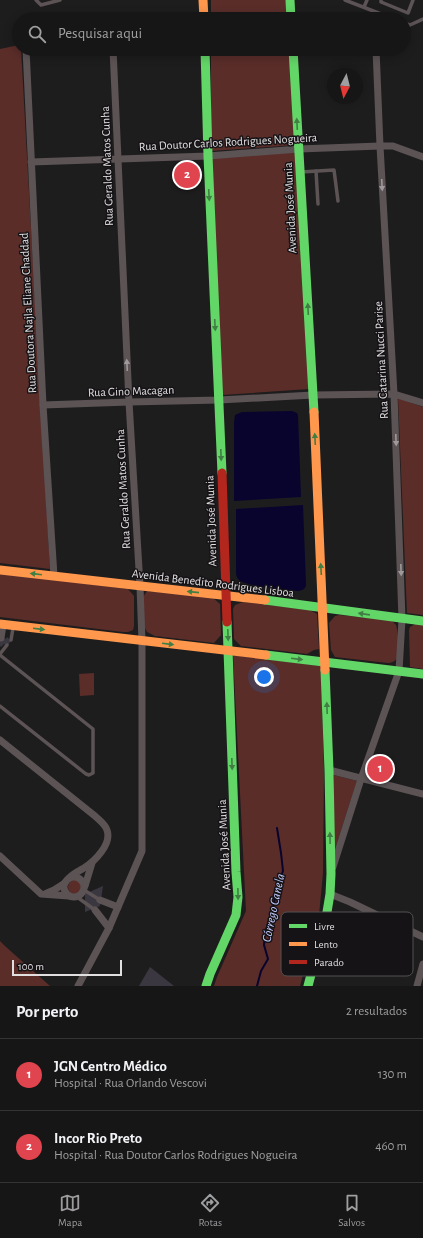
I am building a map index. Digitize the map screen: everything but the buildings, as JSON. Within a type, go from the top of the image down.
[{"type":"main road","points":[[203,0],[204,12]]},
{"type":"main road","points":[[290,0],[291,12]]},
{"type":"main road","name":"Avenida José Munia","points":[[205,56],[238,897],[236,915],[206,986]]},
{"type":"main road","name":"Avenida José Munia","points":[[293,56],[313,395],[323,608],[331,874],[327,912]]},
{"type":"main road","name":"Avenida Benedito Rodrigues Lisboa","points":[[0,570],[226,596],[423,621]]},
{"type":"main road","points":[[2,625],[423,674]]},
{"type":"main road","name":"Avenida José Munia","points":[[308,986],[311,976]]},
{"type":"street","name":"Rua Doutora Najla Eliane Chaddad","points":[[26,56],[43,405],[54,576]]},
{"type":"street","name":"Rua Geraldo Matos Cunha","points":[[78,986],[109,928],[142,851],[142,641],[129,402],[113,56]]},
{"type":"street","name":"Rua Catarina Nucci Parise","points":[[331,874],[399,671],[402,619],[394,394],[376,56]]},
{"type":"street","name":"Rua Doutor Carlos Rodrigues Nogueira","points":[[32,162],[208,156],[299,149],[380,146],[393,146],[423,157]]},
{"type":"street","name":"Rua Gino Macagan","points":[[43,405],[219,400],[313,395],[394,394],[423,403]]},
{"type":"street","points":[[1,638],[2,625]]},
{"type":"street","points":[[0,740],[104,824],[107,830],[108,838],[104,847],[92,861],[84,868],[73,874],[67,881],[65,891],[73,897]]},
{"type":"street","points":[[329,770],[423,794]]},
{"type":"street","points":[[0,856],[41,894],[73,897],[83,893],[92,861]]},
{"type":"street","points":[[41,894],[54,890],[73,877],[81,879],[84,882],[84,888]]},
{"type":"street","points":[[330,894],[371,912]]},
{"type":"street","points":[[109,928],[96,911],[103,901],[118,907]]},
{"type":"street","points":[[413,932],[423,937]]},
{"type":"street","points":[[417,986],[423,964]]},
{"type":"lane","points":[[36,0],[41,5],[60,0]]},
{"type":"lane","points":[[345,0],[376,12]]},
{"type":"lane","points":[[364,7],[367,0]]},
{"type":"lane","points":[[381,0],[381,2],[406,12]]},
{"type":"lane","points":[[408,12],[413,0]]},
{"type":"lane","points":[[411,25],[423,19]]},
{"type":"lane","points":[[300,172],[334,170],[338,201]]},
{"type":"lane","points":[[316,171],[318,204]]},
{"type":"lane","points":[[11,640],[13,626]]},
{"type":"lane","points":[[0,706],[86,774],[90,775],[93,773],[92,729],[0,654],[7,645]]},
{"type":"lane","points":[[84,888],[103,901]]},
{"type":"lane","points":[[73,897],[96,911]]},
{"type":"shaded area","points":[[211,0],[287,0],[288,12],[211,12]]},
{"type":"shaded area","points":[[12,46],[12,56],[21,56],[50,569],[0,563],[0,49]]},
{"type":"shaded area","points":[[211,56],[290,56],[295,145],[211,151]]},
{"type":"shaded area","points":[[295,151],[309,389],[222,395],[211,158]]},
{"type":"shaded area","points":[[398,398],[423,407],[423,615],[407,613]]},
{"type":"shaded area","points":[[292,411],[298,415],[301,497],[234,501],[235,415],[242,412]]},
{"type":"shaded area","points":[[303,505],[306,586],[302,590],[297,591],[257,586],[239,580],[236,573],[236,509]]},
{"type":"shaded area","points":[[0,573],[128,589],[134,596],[133,630],[123,632],[0,617]]},
{"type":"shaded area","points":[[147,591],[212,597],[220,604],[221,635],[214,643],[155,636],[147,632],[144,626],[143,597]]},
{"type":"shaded area","points":[[243,602],[310,610],[317,614],[319,649],[307,654],[241,646],[234,639],[233,609],[235,605]]},
{"type":"shaded area","points":[[339,615],[391,620],[396,625],[397,632],[398,656],[396,659],[388,663],[335,657],[331,650],[329,623],[335,616]]},
{"type":"shaded area","points":[[417,623],[423,623],[423,669],[410,667],[409,630],[410,627]]},
{"type":"shaded area","points":[[233,655],[321,666],[324,771],[323,873],[319,912],[281,912],[281,976],[303,976],[300,986],[214,986],[246,911]]},
{"type":"shaded area","points":[[94,673],[94,695],[80,696],[79,674]]},
{"type":"shaded area","points":[[334,775],[357,781],[334,852]]},
{"type":"shaded area","points":[[72,880],[78,880],[82,884],[82,890],[78,894],[72,894],[68,890],[68,884]]},
{"type":"shaded area","points":[[0,941],[6,947],[50,986],[0,986]]},
{"type":"waterway","name":"Córrego Canela","points":[[257,986],[261,971],[268,959],[264,945],[265,933],[273,909],[277,886],[283,871],[277,828]]},
{"type":"traffic: fast","points":[[290,0],[291,12]]},
{"type":"traffic: fast","points":[[205,56],[208,156],[222,473]]},
{"type":"traffic: fast","points":[[293,56],[314,412]]},
{"type":"traffic: fast","points":[[265,600],[423,621]]},
{"type":"traffic: fast","points":[[206,986],[236,915],[238,897],[227,622]]},
{"type":"traffic: fast","points":[[266,655],[423,674]]},
{"type":"traffic: fast","points":[[325,670],[331,874],[327,912]]},
{"type":"traffic: fast","points":[[308,986],[311,976]]},
{"type":"traffic: slow","points":[[203,0],[204,12]]},
{"type":"traffic: slow","points":[[314,412],[325,670]]},
{"type":"traffic: slow","points":[[0,570],[265,600]]},
{"type":"traffic: slow","points":[[0,624],[266,655]]},
{"type":"traffic: jam","points":[[222,473],[227,622]]},
{"type":"place","name":"Incor Rio Preto","points":[[187,175]]},
{"type":"place","name":"JGN Centro Médico","points":[[380,769]]}]
